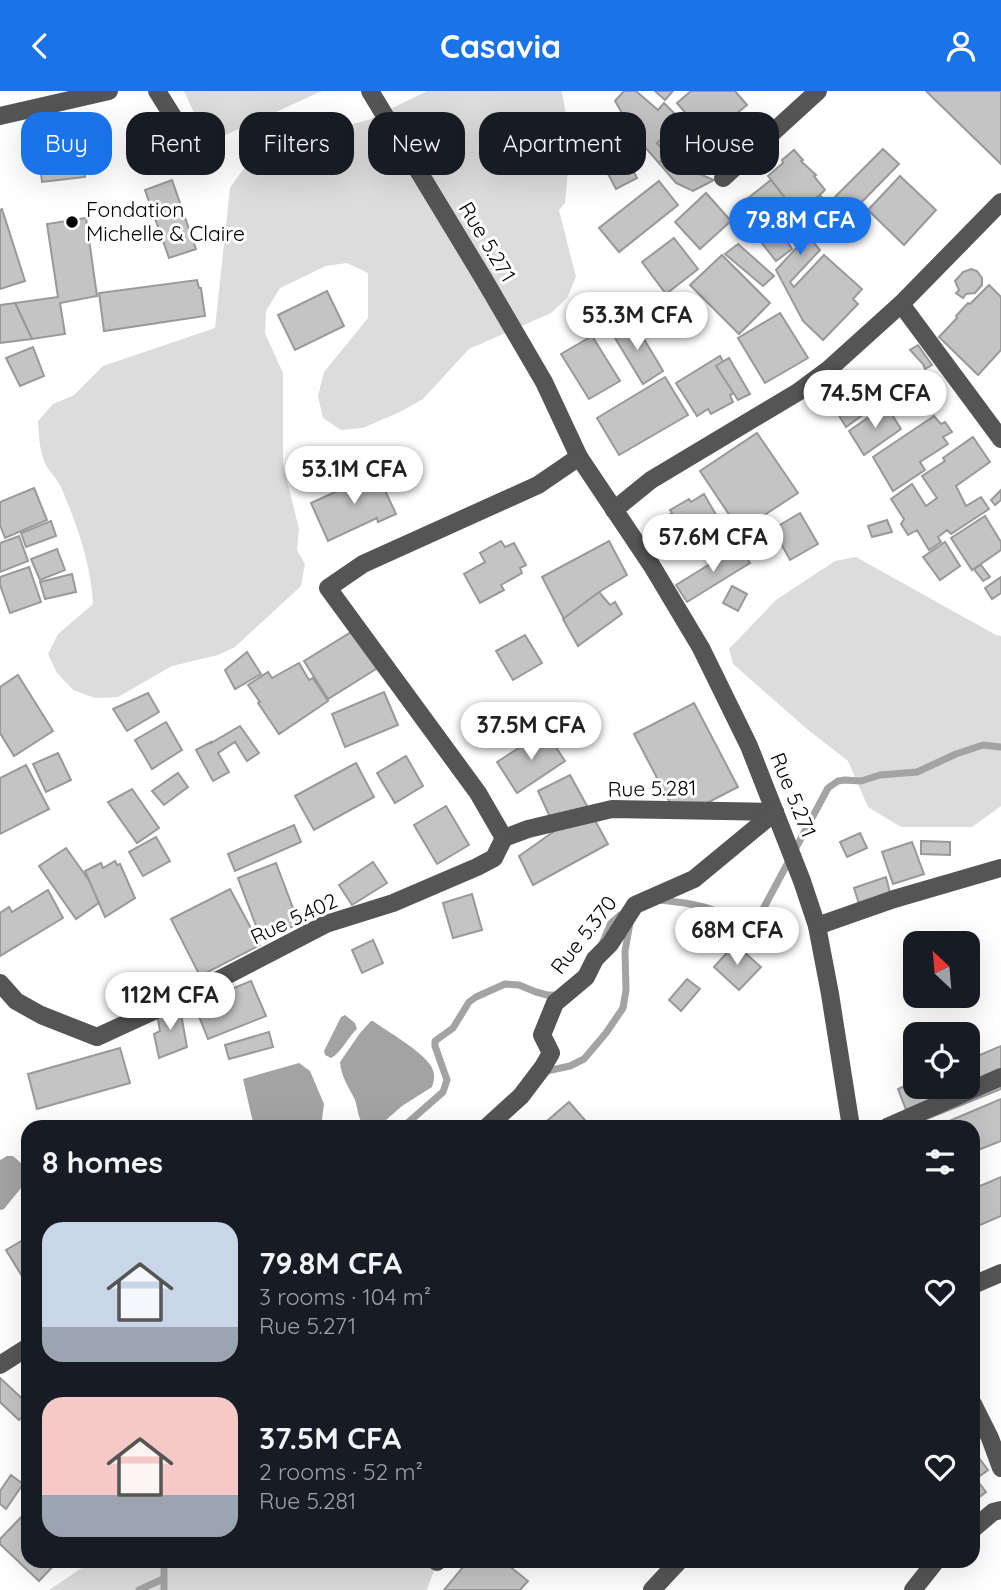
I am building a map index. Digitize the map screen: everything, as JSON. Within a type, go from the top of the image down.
[{"type":"street","points":[[0,116],[109,91]]},
{"type":"street","points":[[157,91],[170,112]]},
{"type":"street","name":"Rue 5.271","points":[[370,91],[537,371],[579,457],[652,566],[701,648],[749,746],[817,926],[849,1120]]},
{"type":"street","points":[[723,179],[818,91]]},
{"type":"street","points":[[614,510],[651,480],[798,392],[829,369],[901,304],[1001,202]]},
{"type":"street","points":[[901,304],[1001,439]]},
{"type":"street","points":[[503,838],[478,793],[328,588],[363,564],[538,485],[579,457]]},
{"type":"street","name":"Rue 5.281","points":[[503,838],[528,829],[612,809],[775,812]]},
{"type":"street","name":"Rue 5.370","points":[[495,1120],[521,1096],[551,1053],[542,1035],[555,1003],[586,977],[595,958],[610,944],[635,905],[694,879],[775,812]]},
{"type":"street","name":"Rue 5.402","points":[[0,983],[16,1001],[41,1015],[97,1037],[195,992],[326,924],[393,903],[477,867],[494,857],[503,838]]},
{"type":"street","points":[[817,926],[894,899],[1001,868]]},
{"type":"street","points":[[903,1120],[1001,1077]]},
{"type":"street","points":[[980,1282],[1001,1273]]},
{"type":"street","points":[[0,1365],[21,1352]]},
{"type":"street","points":[[980,1418],[1001,1468]]},
{"type":"street","points":[[980,1523],[993,1512],[1001,1510]]},
{"type":"street","points":[[652,1590],[672,1568]]},
{"type":"street","points":[[913,1590],[930,1568]]},
{"type":"shaded area","points":[[184,91],[322,91],[276,112],[239,112],[239,129],[225,135],[225,112],[194,112]]},
{"type":"shaded area","points":[[427,91],[562,91],[565,112],[479,112],[479,175],[568,175],[565,203],[559,210],[576,277],[567,298],[551,313],[469,349],[423,399],[363,428],[341,430],[323,418],[318,396],[324,372],[368,318],[368,273],[347,263],[326,266],[280,288],[266,311],[265,333],[283,373],[283,464],[299,529],[297,550],[305,564],[301,586],[235,647],[218,655],[172,666],[118,697],[95,698],[73,690],[57,673],[48,654],[58,634],[93,604],[92,589],[82,544],[72,516],[61,487],[42,455],[38,421],[53,404],[74,395],[103,366],[215,328],[230,188],[239,175],[354,175],[354,124],[368,120],[368,175],[465,175],[465,112],[384,112]]},
{"type":"shaded area","points":[[856,557],[1001,636],[1001,806],[972,827],[901,827],[868,807],[848,761],[733,664],[729,649],[776,600],[835,561]]},
{"type":"shaded area","points":[[345,1015],[355,1023],[357,1029],[331,1058],[325,1055],[324,1051],[341,1017]]},
{"type":"shaded area","points":[[373,1021],[420,1054],[433,1071],[432,1087],[386,1120],[361,1120],[341,1067],[340,1062],[360,1033]]},
{"type":"shaded area","points":[[299,1063],[310,1071],[324,1104],[322,1120],[252,1120],[243,1079]]},
{"type":"shaded area","points":[[13,1156],[21,1163],[21,1188],[4,1209],[0,1210],[0,1160]]},
{"type":"shaded area","points":[[82,1568],[435,1568],[427,1590],[49,1590]]},
{"type":"building","points":[[624,91],[636,91],[658,110],[664,103],[673,112],[660,112],[660,140],[657,143],[660,146],[659,163],[646,148],[646,112],[621,112],[615,101]]},
{"type":"building","points":[[655,91],[673,91],[665,100]]},
{"type":"building","points":[[691,91],[735,91],[747,105],[739,112],[685,112],[677,103]]},
{"type":"building","points":[[926,91],[1001,91],[1001,164]]},
{"type":"building","points":[[883,149],[899,164],[848,216],[831,201]]},
{"type":"building","points":[[794,150],[825,190],[798,215],[768,176],[779,175],[782,160]]},
{"type":"building","points":[[41,175],[85,177],[42,182]]},
{"type":"building","points":[[609,175],[635,175],[637,178],[616,189]]},
{"type":"building","points":[[669,175],[702,175],[714,180],[693,191],[676,183]]},
{"type":"building","points":[[900,176],[936,210],[904,245],[868,210]]},
{"type":"building","points":[[172,180],[196,249],[169,258],[145,190]]},
{"type":"building","points":[[771,180],[798,215],[820,195],[833,213],[812,236],[813,242],[820,250],[790,282],[794,287],[824,255],[862,289],[853,299],[858,304],[823,340],[803,321],[776,270],[800,244],[794,235],[787,241],[792,249],[776,261],[749,227],[738,236],[734,209]]},
{"type":"building","points":[[659,181],[678,205],[619,252],[599,228]]},
{"type":"building","points":[[706,193],[731,221],[700,249],[675,222]]},
{"type":"building","points":[[2,209],[25,281],[0,289],[0,210]]},
{"type":"building","points":[[86,218],[97,296],[60,303],[65,334],[32,339],[15,303],[58,297],[47,224]]},
{"type":"building","points":[[674,238],[698,269],[666,294],[642,262]]},
{"type":"building","points":[[738,244],[774,276],[763,286],[725,254]]},
{"type":"building","points":[[722,255],[770,303],[739,334],[690,285]]},
{"type":"building","points":[[971,269],[977,271],[982,278],[982,285],[975,293],[966,294],[963,298],[956,293],[959,290],[955,281],[963,272]]},
{"type":"building","points":[[197,280],[201,288],[205,316],[104,331],[99,293]]},
{"type":"building","points":[[989,285],[1001,297],[1001,350],[978,375],[939,337],[968,303]]},
{"type":"building","points":[[327,291],[344,326],[295,350],[278,315]]},
{"type":"building","points":[[15,303],[32,339],[0,343],[0,305]]},
{"type":"building","points":[[780,313],[808,358],[765,383],[738,338]]},
{"type":"building","points":[[632,319],[663,371],[643,384],[612,333]]},
{"type":"building","points":[[592,336],[620,381],[589,399],[561,354]]},
{"type":"building","points":[[918,345],[932,365],[925,369],[910,350]]},
{"type":"building","points":[[33,347],[44,376],[20,386],[6,358]]},
{"type":"building","points":[[720,356],[740,390],[730,395],[733,402],[711,414],[708,409],[697,416],[676,383]]},
{"type":"building","points":[[729,358],[750,394],[738,400],[716,366]]},
{"type":"building","points":[[665,377],[688,415],[619,455],[597,418]]},
{"type":"building","points":[[862,388],[875,406],[846,427],[834,407]]},
{"type":"building","points":[[886,405],[901,429],[864,455],[849,431]]},
{"type":"building","points":[[934,416],[941,424],[945,422],[952,432],[943,437],[948,444],[920,462],[925,470],[893,491],[873,457]]},
{"type":"building","points":[[757,433],[798,493],[740,531],[700,471]]},
{"type":"building","points":[[973,437],[990,462],[956,486],[966,506],[981,497],[989,509],[951,534],[947,530],[938,537],[941,542],[929,550],[917,530],[908,535],[901,524],[904,519],[891,499],[912,484],[926,506],[937,498],[922,476]]},
{"type":"building","points":[[374,467],[396,514],[378,522],[377,518],[328,541],[311,503],[357,482],[355,475]]},
{"type":"building","points":[[34,488],[47,520],[5,538],[0,525],[0,502]]},
{"type":"building","points":[[1001,490],[1001,500],[995,505],[991,500]]},
{"type":"building","points":[[704,494],[719,520],[706,526],[708,529],[688,541],[687,538],[676,545],[660,520],[672,513],[670,510]]},
{"type":"building","points":[[800,513],[818,544],[790,560],[773,529]]},
{"type":"building","points":[[985,516],[1001,542],[1001,550],[972,570],[951,538]]},
{"type":"building","points":[[887,520],[892,532],[872,537],[868,526]]},
{"type":"building","points":[[51,521],[56,536],[26,547],[21,533]]},
{"type":"building","points":[[19,536],[28,561],[0,572],[0,543]]},
{"type":"building","points":[[501,541],[505,547],[514,543],[526,565],[520,568],[522,573],[501,585],[504,590],[480,603],[464,574],[485,562],[480,553]]},
{"type":"building","points":[[609,541],[627,575],[564,619],[542,577]]},
{"type":"building","points":[[945,542],[960,566],[940,580],[923,557]]},
{"type":"building","points":[[739,546],[750,563],[687,602],[676,585]]},
{"type":"building","points":[[57,549],[65,570],[40,580],[31,559]]},
{"type":"building","points":[[981,565],[990,577],[983,581],[974,569]]},
{"type":"building","points":[[29,567],[41,602],[10,613],[0,585],[0,577]]},
{"type":"building","points":[[72,574],[76,592],[45,599],[40,582]]},
{"type":"building","points":[[1001,577],[1001,593],[992,599],[985,588]]},
{"type":"building","points":[[732,586],[747,594],[738,611],[723,603]]},
{"type":"building","points":[[599,592],[610,605],[615,602],[622,614],[578,646],[563,619]]},
{"type":"building","points":[[361,626],[384,664],[328,699],[304,661]]},
{"type":"building","points":[[525,635],[542,663],[513,680],[496,651]]},
{"type":"building","points":[[247,652],[261,674],[235,689],[225,670]]},
{"type":"building","points":[[299,663],[309,680],[313,678],[328,701],[279,734],[248,685],[268,672],[272,678]]},
{"type":"building","points":[[18,675],[53,731],[14,756],[0,733],[0,687]]},
{"type":"building","points":[[384,692],[398,725],[345,747],[332,714]]},
{"type":"building","points":[[148,693],[159,712],[127,731],[113,709]]},
{"type":"building","points":[[694,703],[738,787],[678,818],[634,734]]},
{"type":"building","points":[[166,722],[182,750],[152,769],[135,740]]},
{"type":"building","points":[[240,726],[259,753],[247,761],[235,742],[218,753],[229,772],[213,781],[196,750]]},
{"type":"building","points":[[545,731],[565,761],[517,793],[497,762]]},
{"type":"building","points":[[58,753],[71,780],[46,792],[33,764]]},
{"type":"building","points":[[406,756],[423,786],[395,803],[377,773]]},
{"type":"building","points":[[356,763],[374,797],[314,830],[295,796]]},
{"type":"building","points":[[26,765],[49,809],[0,834],[0,778]]},
{"type":"building","points":[[178,773],[188,787],[164,805],[152,791]]},
{"type":"building","points":[[570,775],[608,844],[533,885],[519,856],[556,830],[538,791]]},
{"type":"building","points":[[132,789],[159,828],[137,843],[108,802]]},
{"type":"building","points":[[446,806],[469,845],[437,864],[414,825]]},
{"type":"building","points":[[294,825],[301,842],[235,871],[228,854]]},
{"type":"building","points":[[860,833],[867,848],[847,857],[840,842]]},
{"type":"building","points":[[156,837],[170,861],[143,876],[129,852]]},
{"type":"building","points":[[921,841],[950,842],[950,855],[921,854]]},
{"type":"building","points":[[912,842],[924,874],[893,884],[882,852]]},
{"type":"building","points":[[66,848],[103,900],[76,919],[39,866]]},
{"type":"building","points":[[115,861],[117,865],[120,864],[135,898],[105,917],[85,871],[101,863],[103,868]]},
{"type":"building","points":[[373,862],[387,883],[352,905],[339,885]]},
{"type":"building","points":[[276,863],[299,924],[261,939],[238,878]]},
{"type":"building","points":[[886,877],[890,893],[859,904],[854,888]]},
{"type":"building","points":[[230,889],[260,945],[200,976],[171,919]]},
{"type":"building","points":[[48,890],[63,918],[0,956],[0,913],[9,907],[12,912]]},
{"type":"building","points":[[472,894],[482,930],[453,938],[443,903]]},
{"type":"building","points":[[373,940],[383,963],[362,973],[352,950]]},
{"type":"building","points":[[735,944],[761,967],[739,990],[714,967]]},
{"type":"building","points":[[687,979],[700,989],[681,1011],[669,1000]]},
{"type":"building","points":[[251,981],[266,1016],[208,1039],[194,1004]]},
{"type":"building","points":[[179,1003],[187,1047],[159,1058],[154,1034],[160,1031],[157,1013]]},
{"type":"building","points":[[269,1032],[273,1047],[229,1059],[225,1045]]},
{"type":"building","points":[[1001,1046],[1001,1089],[980,1097],[980,1055]]},
{"type":"building","points":[[120,1048],[130,1083],[37,1109],[28,1074]]},
{"type":"building","points":[[903,1087],[903,1099],[976,1099],[924,1120],[910,1120],[898,1089]]},
{"type":"building","points":[[1001,1099],[1001,1141],[980,1149],[980,1120],[952,1120]]},
{"type":"building","points":[[569,1102],[585,1120],[548,1120]]},
{"type":"building","points":[[1001,1177],[1001,1216],[980,1225],[980,1186]]},
{"type":"building","points":[[21,1241],[21,1275],[6,1250]]},
{"type":"building","points":[[0,1378],[21,1398],[21,1418],[19,1420],[0,1402]]},
{"type":"building","points":[[980,1459],[988,1470],[980,1476]]},
{"type":"building","points":[[11,1475],[21,1482],[21,1487],[6,1509],[0,1504],[0,1491]]},
{"type":"building","points":[[980,1484],[986,1492],[980,1497]]},
{"type":"building","points":[[21,1517],[21,1564],[0,1544],[0,1539]]},
{"type":"building","points":[[25,1568],[51,1568],[39,1581]]},
{"type":"building","points":[[462,1568],[512,1568],[528,1581],[520,1590],[444,1590]]},
{"type":"waterway","points":[[659,900],[704,907],[745,922],[751,920],[762,911],[828,788],[838,781],[861,781],[880,775],[917,772],[983,745],[1001,747]]},
{"type":"waterway","points":[[601,946],[611,923],[620,915]]},
{"type":"waterway","points":[[542,1072],[570,1066],[584,1059],[623,1008],[626,990],[625,951],[630,923]]},
{"type":"waterway","points":[[411,1120],[443,1092],[447,1080],[435,1041],[453,1028],[469,1002],[505,984],[519,985],[547,995],[558,995]]},
{"type":"waterway","points":[[164,1568],[164,1590]]},
{"type":"waterway","points":[[139,1590],[163,1579]]},
{"type":"place","name":"Fondation Michelle & Claire","points":[[72,222]]}]
